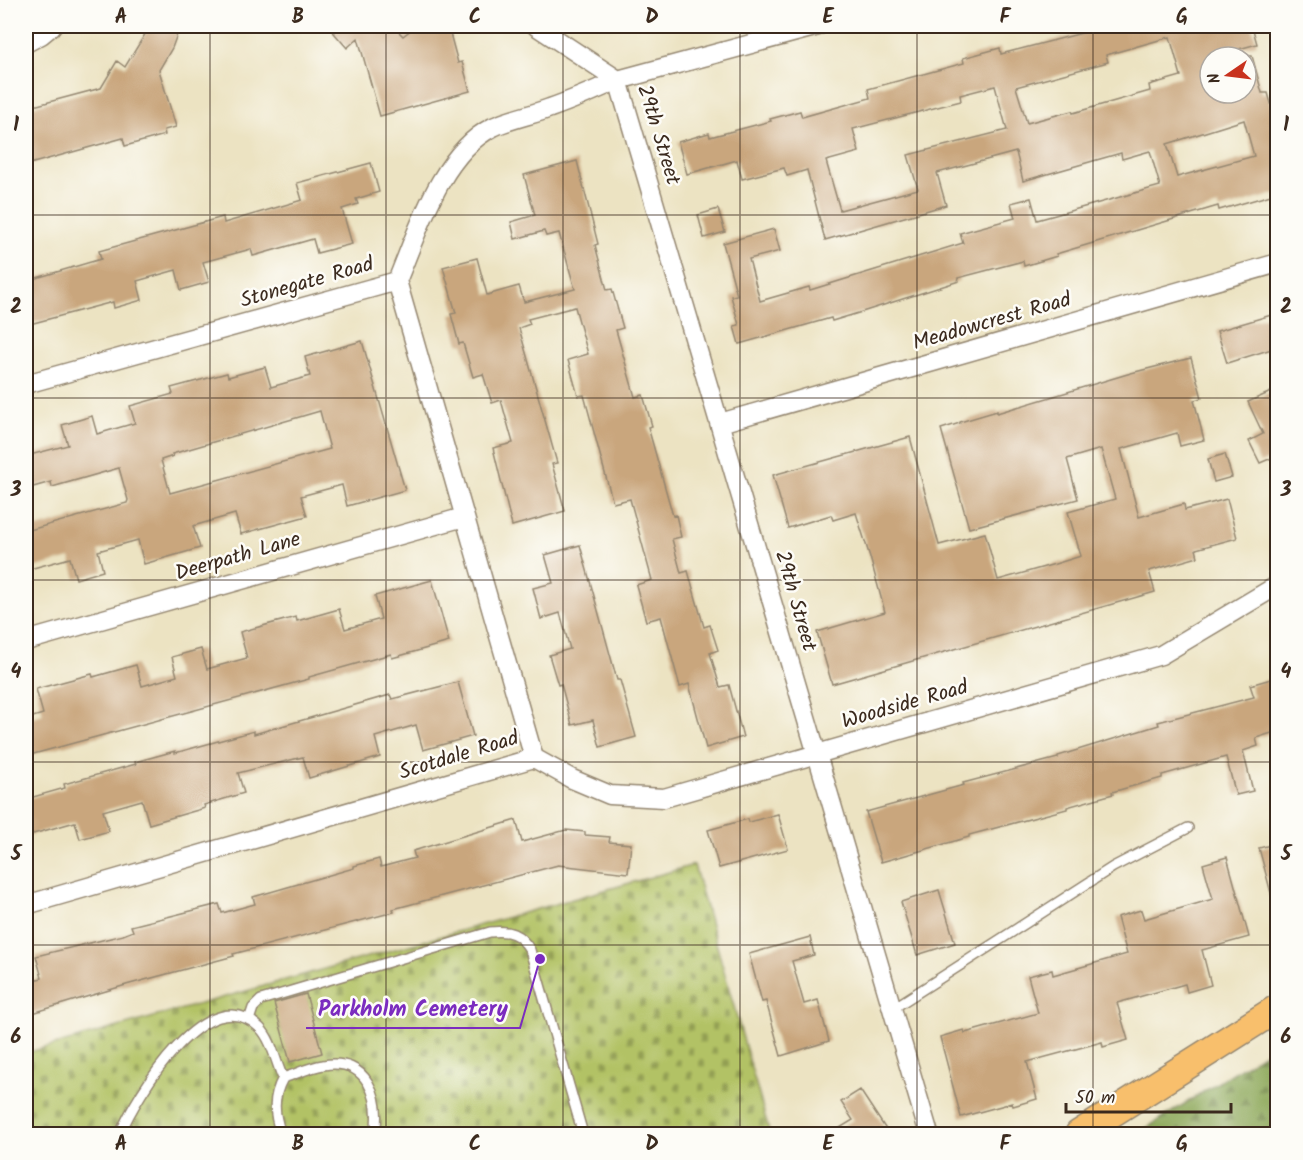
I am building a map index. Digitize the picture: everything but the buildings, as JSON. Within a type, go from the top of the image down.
[{"type":"main road","points":[[1079,1134],[1278,1008]]},
{"type":"street","points":[[26,43],[52,26]]},
{"type":"street","points":[[536,26],[618,80]]},
{"type":"street","name":"Stonegate Road","points":[[26,384],[397,281],[424,216],[442,181],[461,152],[493,128],[562,104],[618,80],[818,26]]},
{"type":"street","name":"29th Street","points":[[618,80],[929,1134]]},
{"type":"street","name":"Meadowcrest Road","points":[[720,423],[1278,263]]},
{"type":"street","name":"Scotdale Road","points":[[26,905],[534,758],[397,281]]},
{"type":"street","name":"Deerpath Lane","points":[[26,641],[464,517]]},
{"type":"street","name":"Woodside Road","points":[[534,758],[572,779],[610,795],[664,798],[1161,655],[1278,585]]},
{"type":"lane","points":[[892,1009],[1113,867],[1188,828]]},
{"type":"lane","points":[[249,1020],[253,1008],[261,1000],[490,932],[503,930],[514,933],[524,940],[530,950],[583,1134]]},
{"type":"lane","points":[[120,1134],[128,1114],[146,1084],[187,1036],[204,1024],[220,1018],[235,1016],[249,1020],[261,1029],[267,1039],[282,1078],[276,1091],[275,1102],[276,1118],[281,1134]]},
{"type":"lane","points":[[282,1078],[324,1065],[351,1066],[362,1074],[370,1085],[375,1101],[377,1121],[375,1134]]},
{"type":"green space","points":[[694,865],[770,1134],[26,1134],[26,1053]]},
{"type":"green space","points":[[1277,1045],[1277,1134],[1137,1134]]},
{"type":"place","name":"Parkholm Cemetery","points":[[540,959]]}]
